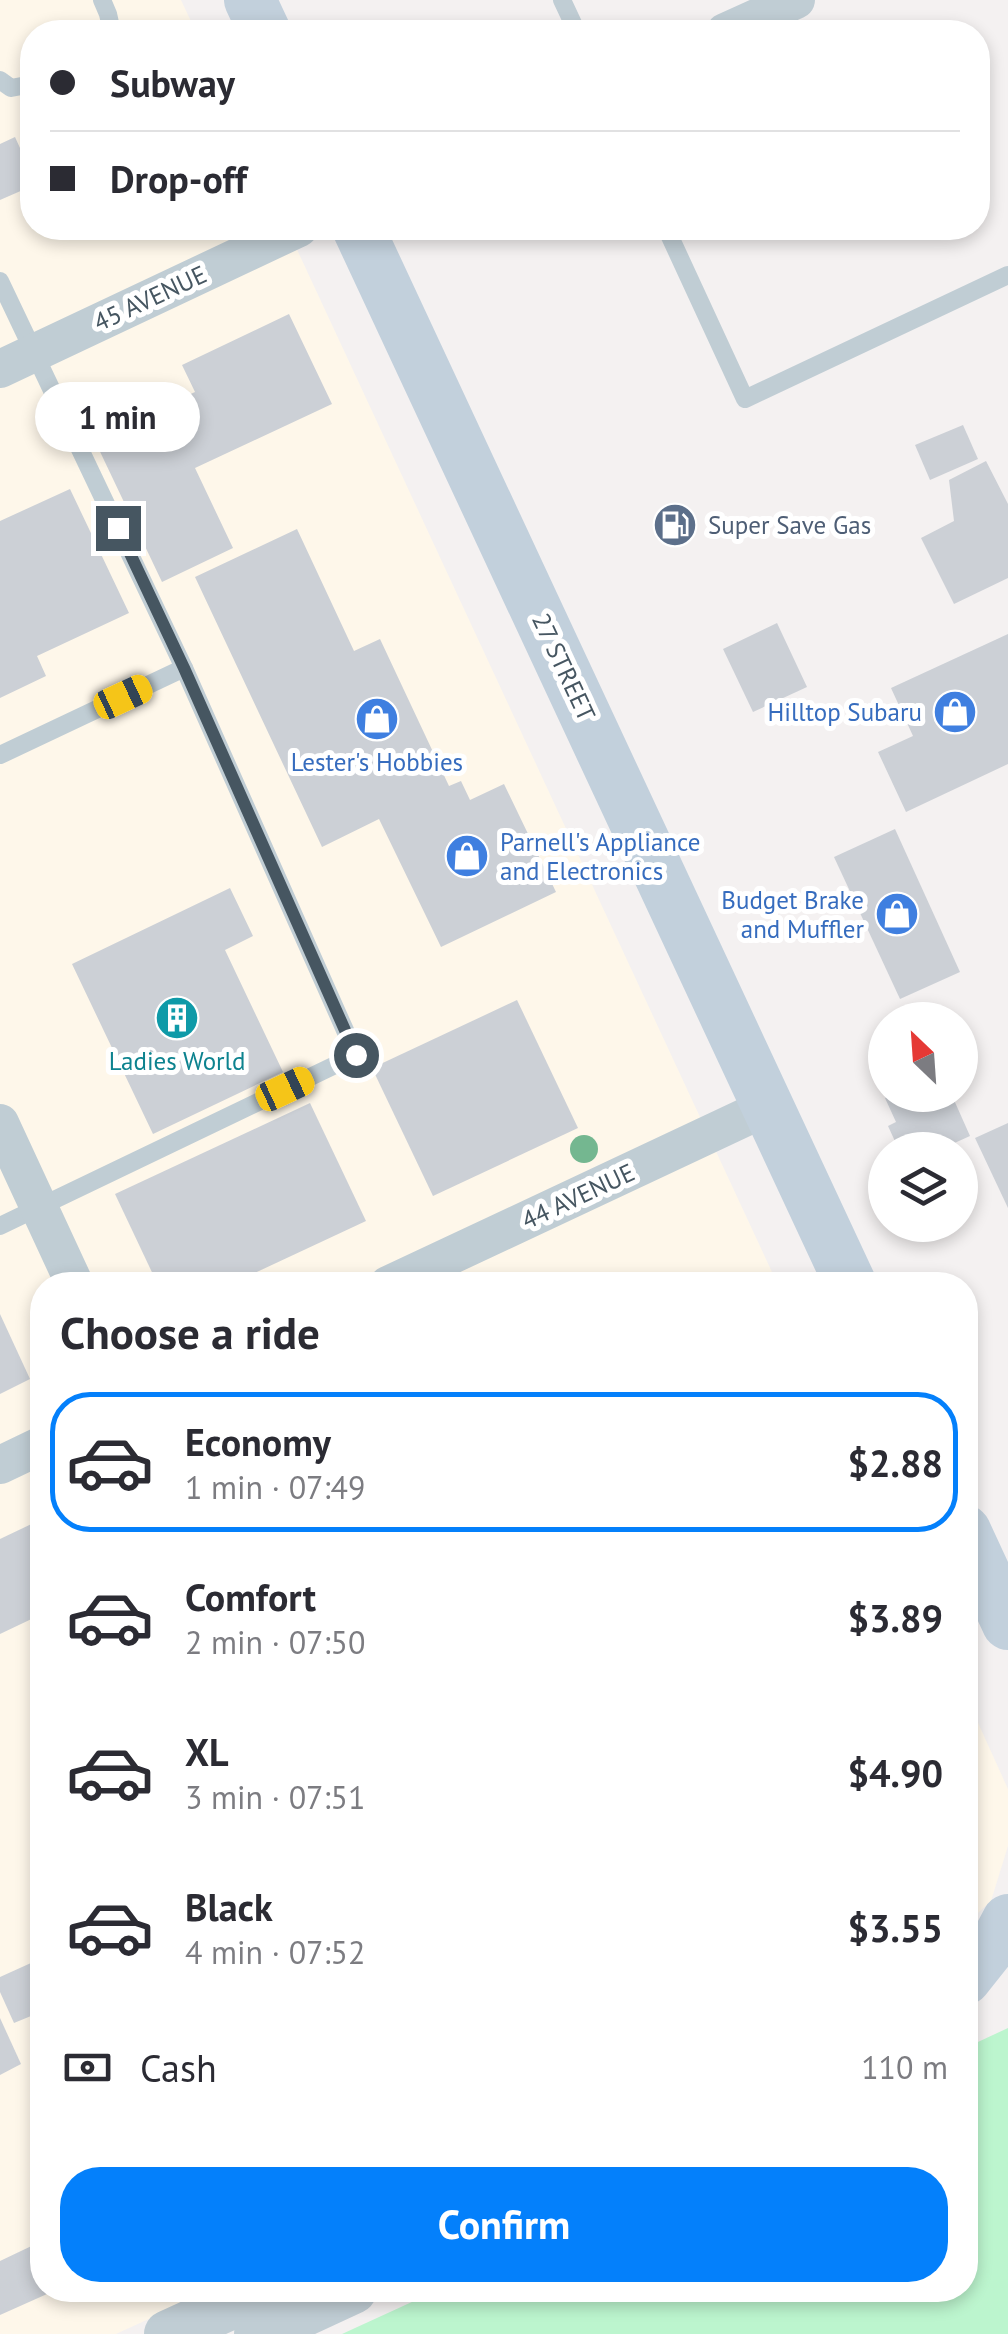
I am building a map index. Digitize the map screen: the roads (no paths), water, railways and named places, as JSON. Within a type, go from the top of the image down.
[{"type":"main road","name":"27 STREET","points":[[364,240],[845,1272]]},
{"type":"main road","points":[[978,1559],[1008,1624]]},
{"type":"main road","points":[[978,1963],[1008,1920]]},
{"type":"street","points":[[751,20],[796,0]]},
{"type":"street","name":"45 AVENUE","points":[[0,368],[274,240]]},
{"type":"street","name":"44 AVENUE","points":[[416,1272],[767,1108]]},
{"type":"street","points":[[0,1123],[69,1272]]},
{"type":"street","points":[[0,1465],[30,1451]]},
{"type":"street","points":[[978,1981],[1008,1967]]},
{"type":"street","points":[[168,2334],[239,2302]]},
{"type":"street","points":[[258,2334],[328,2302]]},
{"type":"lane","points":[[672,240],[745,399],[1008,275]]},
{"type":"lane","points":[[0,281],[184,668],[356,1055],[0,1226]]},
{"type":"lane","points":[[0,755],[184,668]]},
{"type":"place","name":"Super Save Gas","points":[[675,525]]},
{"type":"place","name":"Hilltop Subaru","points":[[955,712]]},
{"type":"place","name":"Lester's Hobbies","points":[[377,719]]},
{"type":"place","name":"Parnell's Appliance and Electronics","points":[[467,856]]},
{"type":"place","name":"Budget Brake and Muffler","points":[[897,914]]},
{"type":"place","name":"Ladies World","points":[[177,1018]]}]
